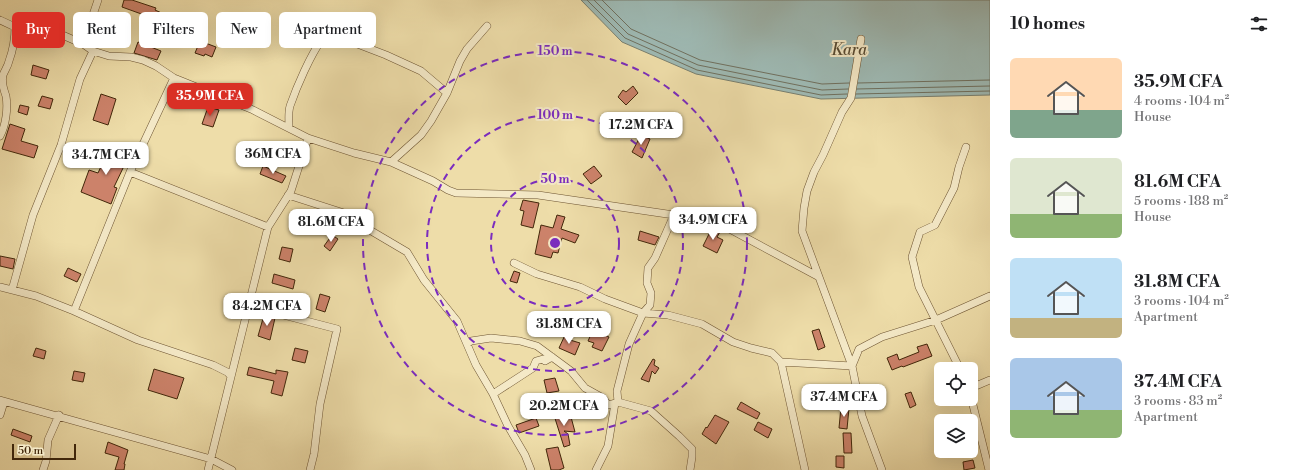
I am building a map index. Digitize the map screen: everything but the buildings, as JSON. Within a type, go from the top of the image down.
[{"type":"street","points":[[94,12],[98,0]]},
{"type":"street","points":[[0,20],[12,26]]},
{"type":"street","points":[[391,162],[421,135],[431,121],[448,93],[460,61],[467,49],[487,26]]},
{"type":"street","points":[[289,128],[288,116],[290,106],[302,77],[322,39],[330,37],[348,40],[400,61],[421,72],[448,93]]},
{"type":"street","points":[[861,38],[851,98],[842,112],[814,172],[807,191],[802,231],[852,366],[862,416],[882,470]]},
{"type":"street","points":[[0,136],[7,112],[6,97],[3,89],[3,76],[13,48]]},
{"type":"street","points":[[89,48],[93,51],[109,56],[132,57],[143,60],[156,66],[174,78],[251,109],[308,138],[354,153],[391,162],[434,181],[456,193],[538,195],[674,215],[709,218],[819,277]]},
{"type":"street","points":[[12,290],[33,215],[61,145],[80,78],[93,51]]},
{"type":"street","points":[[74,311],[130,172],[174,78]]},
{"type":"street","points":[[208,470],[268,227],[288,195],[308,138]]},
{"type":"street","points":[[957,362],[919,287],[912,257],[920,232],[935,225],[949,199],[954,188],[966,147]]},
{"type":"street","points":[[130,172],[268,227]]},
{"type":"street","points":[[288,195],[347,214],[368,230],[407,252],[424,280],[457,321],[476,365],[525,455],[531,470]]},
{"type":"street","points":[[596,470],[608,446],[618,391],[629,344],[643,312],[650,305],[651,293],[647,283],[648,268],[655,258],[674,215]]},
{"type":"street","points":[[514,263],[537,274],[580,287],[604,299],[643,312],[668,315],[702,324],[733,342],[772,352],[781,362],[805,470]]},
{"type":"street","points":[[0,287],[36,296],[74,311],[138,340],[214,365],[232,376]]},
{"type":"street","points":[[852,366],[859,349],[882,337],[936,320],[990,296]]},
{"type":"street","points":[[249,306],[337,329],[320,404],[314,454],[310,470]]},
{"type":"street","points":[[467,344],[471,341],[491,338],[520,341],[537,346],[572,371],[585,388],[603,398],[608,404],[617,403],[651,411],[692,449],[690,470]]},
{"type":"street","points":[[493,394],[533,368],[536,361],[543,359],[545,362],[552,357]]},
{"type":"street","points":[[781,362],[852,366]]},
{"type":"street","points":[[978,385],[990,380]]},
{"type":"street","points":[[0,415],[2,401],[59,415],[211,458],[232,470]]},
{"type":"street","points":[[973,406],[989,470]]},
{"type":"street","points":[[43,470],[46,462],[48,440],[59,415]]},
{"type":"water","name":"Kara","points":[[581,0],[990,0],[990,95],[821,99],[696,74],[622,42]]}]
